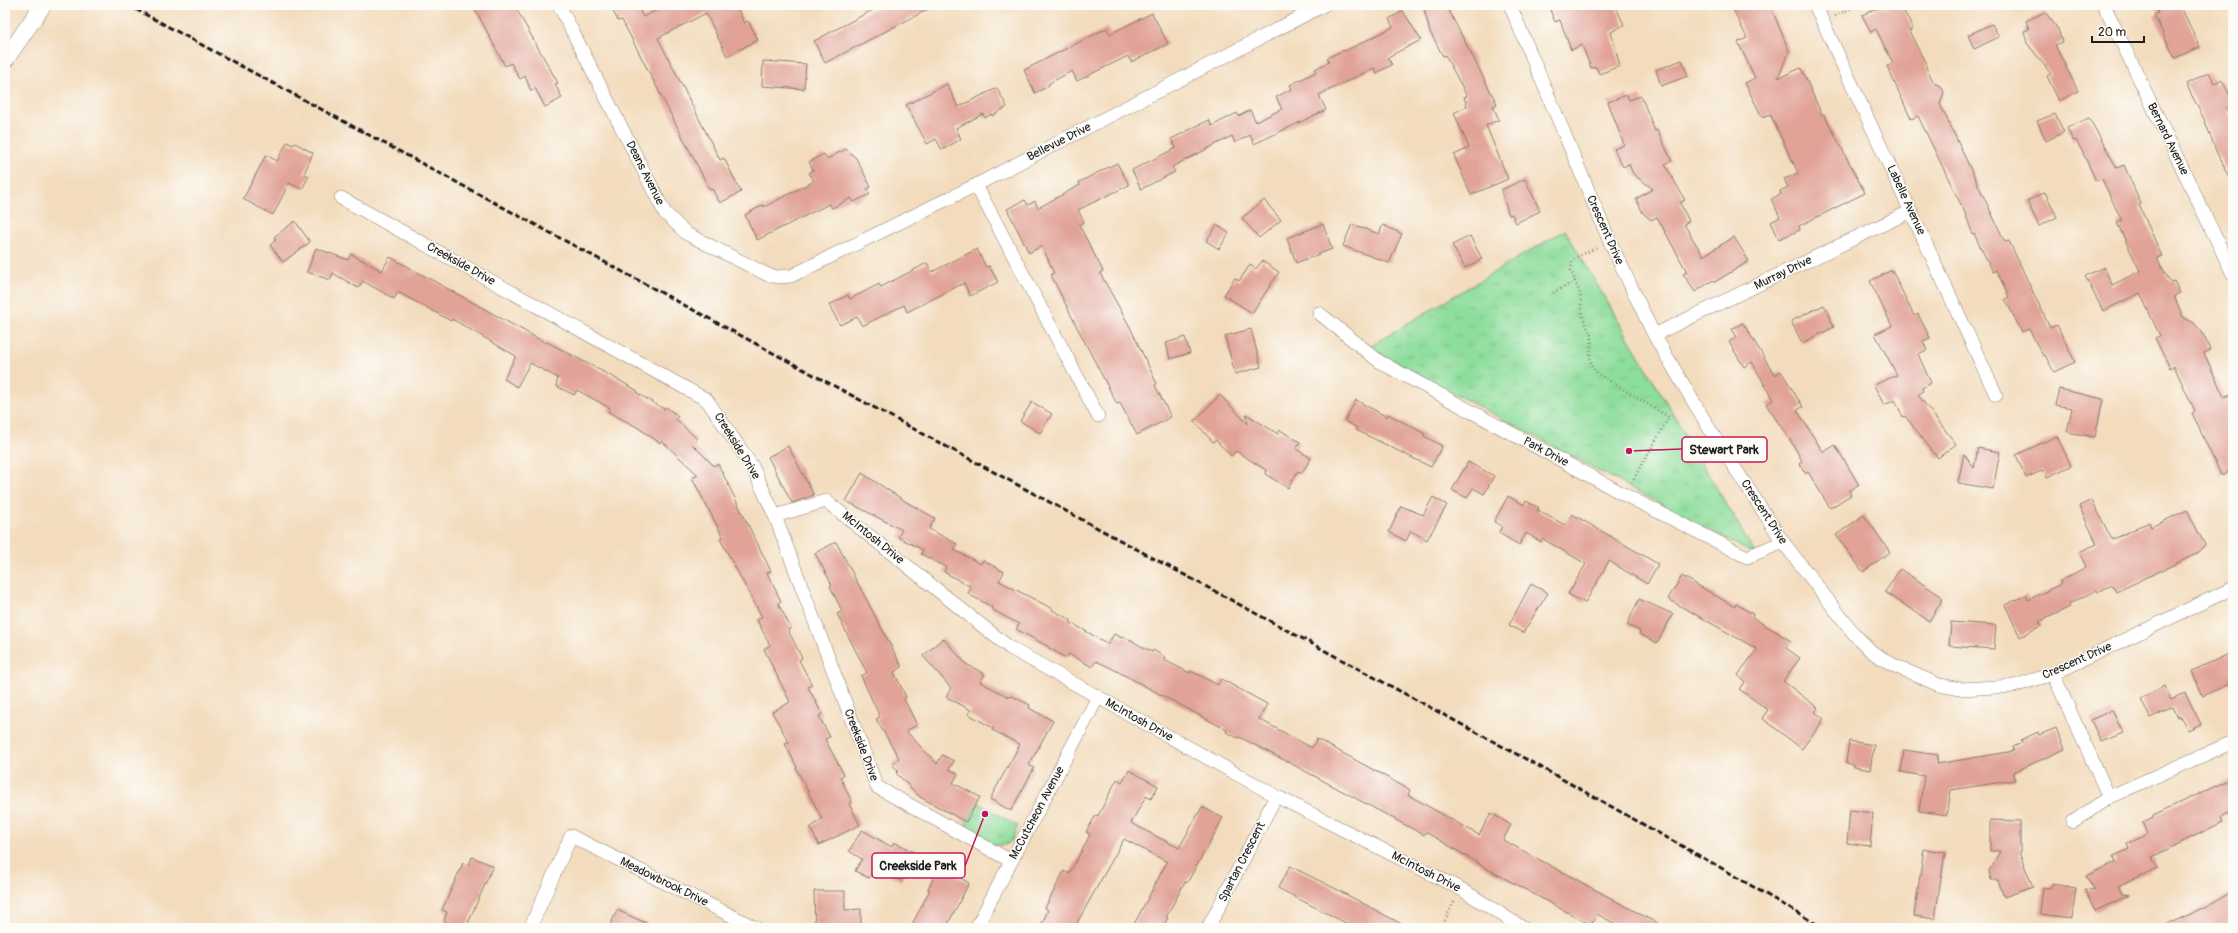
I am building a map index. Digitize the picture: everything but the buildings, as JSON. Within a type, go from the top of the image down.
[{"type":"street","points":[[5,60],[43,5]]},
{"type":"street","name":"Deans Avenue","points":[[559,5],[666,214],[688,234],[768,275],[778,277],[791,276]]},
{"type":"street","name":"Bellevue Drive","points":[[791,276],[976,184],[1324,5]]},
{"type":"street","name":"Crescent Drive","points":[[1510,5],[1610,242],[1654,335],[1712,433],[1783,542],[1854,635],[1878,655],[1915,676],[1939,685],[1961,689],[2014,686],[2053,674],[2233,588]]},
{"type":"street","name":"Labelle Avenue","points":[[1815,5],[1996,395]]},
{"type":"street","name":"Bernard Avenue","points":[[2104,5],[2233,274]]},
{"type":"street","points":[[976,184],[1098,416]]},
{"type":"street","name":"Creekside Drive","points":[[341,198],[707,400],[752,466],[775,516],[877,787],[1011,861]]},
{"type":"street","name":"Murray Drive","points":[[1654,335],[1911,211]]},
{"type":"street","name":"Park Drive","points":[[1319,313],[1380,362],[1625,495],[1747,557],[1783,542]]},
{"type":"street","name":"McIntosh Drive","points":[[775,516],[826,501],[1010,648],[1276,796],[1461,889],[1523,928]]},
{"type":"street","points":[[2053,674],[2109,797]]},
{"type":"street","name":"McCutcheon Avenue","points":[[976,928],[1098,697]]},
{"type":"street","points":[[2073,822],[2109,797],[2233,742]]},
{"type":"street","name":"Spartan Crescent","points":[[1208,928],[1276,796]]},
{"type":"street","name":"Meadowbrook Drive","points":[[530,928],[571,836],[756,928]]},
{"type":"path","points":[[1823,22],[1858,5]]},
{"type":"path","points":[[1610,242],[1577,257],[1572,262],[1571,270],[1580,294],[1583,318],[1592,337],[1590,358],[1592,367],[1598,374],[1669,417],[1625,495]]},
{"type":"path","points":[[1553,293],[1575,281]]},
{"type":"path","points":[[1441,928],[1461,889]]},
{"type":"green space","points":[[1565,230],[1756,555],[1368,347]]},
{"type":"green space","points":[[978,803],[1018,826],[1011,841],[1001,845],[994,844],[964,828]]},
{"type":"railway","points":[[128,5],[1535,764],[1723,869],[1823,928]]},
{"type":"place","name":"Stewart Park","points":[[1629,451]]},
{"type":"place","name":"Creekside Park","points":[[985,814]]}]
